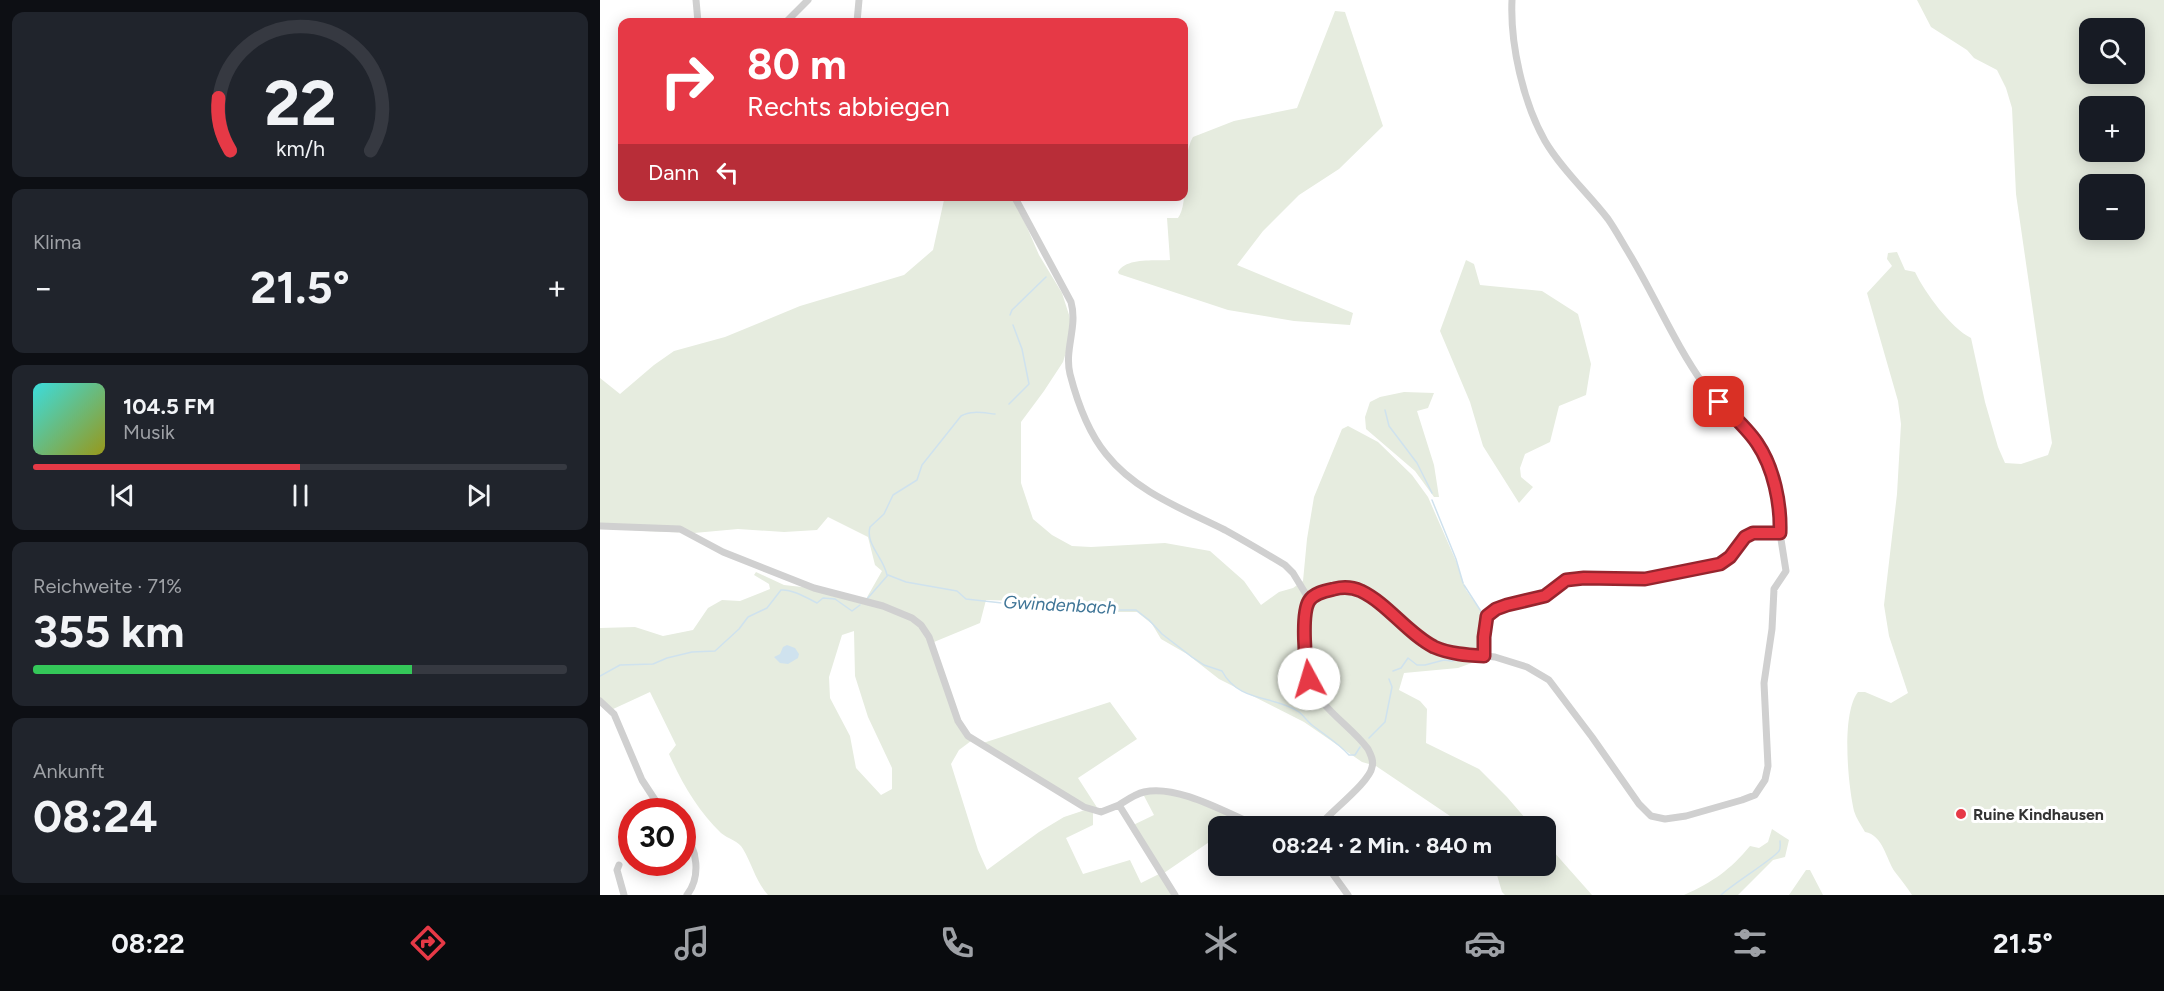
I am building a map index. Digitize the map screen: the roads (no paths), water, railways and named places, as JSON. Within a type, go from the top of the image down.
[{"type":"street","points":[[696,0],[698,18]]},
{"type":"street","points":[[790,18],[808,0]]},
{"type":"street","points":[[857,18],[859,0]]},
{"type":"street","points":[[1329,816],[1365,780],[1373,764],[1371,754],[1365,745],[1319,696],[1309,679],[1306,619],[1310,600],[1316,595],[1335,589],[1359,590],[1436,648],[1484,656],[1527,667],[1549,680],[1592,736],[1639,804],[1651,816],[1665,819],[1686,816],[1755,795],[1765,780],[1768,766],[1764,683],[1772,629],[1774,589],[1786,571],[1780,533],[1779,504],[1771,476],[1757,443],[1705,386],[1629,252],[1607,219],[1581,189],[1544,139],[1527,97],[1521,74],[1513,33],[1512,0]]},
{"type":"street","points":[[1017,201],[1071,302],[1074,318],[1067,357],[1068,367],[1078,399],[1101,447],[1116,466],[1144,488],[1232,534],[1285,565],[1293,573],[1310,600]]},
{"type":"street","points":[[600,526],[680,529],[723,552],[814,588],[883,606],[912,618],[921,625],[929,637],[955,713],[965,734],[1084,807],[1101,812],[1142,792],[1167,792],[1211,805],[1236,816]]},
{"type":"street","points":[[1484,656],[1487,616],[1496,609],[1545,596],[1566,580],[1645,579],[1720,564],[1730,557],[1745,537],[1753,533],[1780,533]]},
{"type":"street","points":[[600,701],[614,714],[642,780],[654,798]]},
{"type":"street","points":[[1119,805],[1175,895]]},
{"type":"street","points":[[619,876],[624,895]]},
{"type":"street","points":[[687,895],[692,889],[694,876]]},
{"type":"street","points":[[1335,876],[1348,895]]},
{"type":"water","points":[[787,645],[795,648],[799,654],[798,658],[788,664],[780,663],[774,657],[780,654],[783,647]]},
{"type":"waterway","points":[[1010,315],[1012,310],[1046,277]]},
{"type":"waterway","points":[[1009,404],[1029,384],[1022,349],[1013,325]]},
{"type":"waterway","points":[[1385,410],[1389,426],[1417,463],[1432,493]]},
{"type":"waterway","points":[[887,575],[872,545],[870,527],[884,514],[893,495],[917,480],[922,465],[961,416],[973,412],[995,414]]},
{"type":"waterway","points":[[1432,500],[1456,559],[1463,583]]},
{"type":"waterway","name":"Gwindenbach","points":[[867,599],[888,575],[906,582],[957,591],[966,599],[1047,605],[1059,601],[1067,607],[1112,606],[1118,610],[1136,610],[1192,657],[1204,665],[1222,671],[1238,689],[1299,712],[1349,755],[1355,755],[1360,747]]},
{"type":"waterway","points":[[1464,585],[1484,616]]},
{"type":"waterway","name":"Gwindenbach","points":[[600,676],[620,665],[653,664],[692,652],[715,651],[739,629],[748,617],[767,608],[781,590],[795,592],[817,603],[823,598],[835,599],[852,611],[860,605]]},
{"type":"waterway","points":[[1471,651],[1481,647]]},
{"type":"waterway","points":[[1393,671],[1401,668],[1408,658],[1417,665],[1458,659]]},
{"type":"waterway","name":"Gwindenbach","points":[[1369,738],[1385,722],[1392,687],[1389,679]]},
{"type":"waterway","points":[[1721,895],[1776,854],[1780,849],[1780,841]]},
{"type":"place","name":"Ruine Kindhausen","points":[[1961,814]]}]
